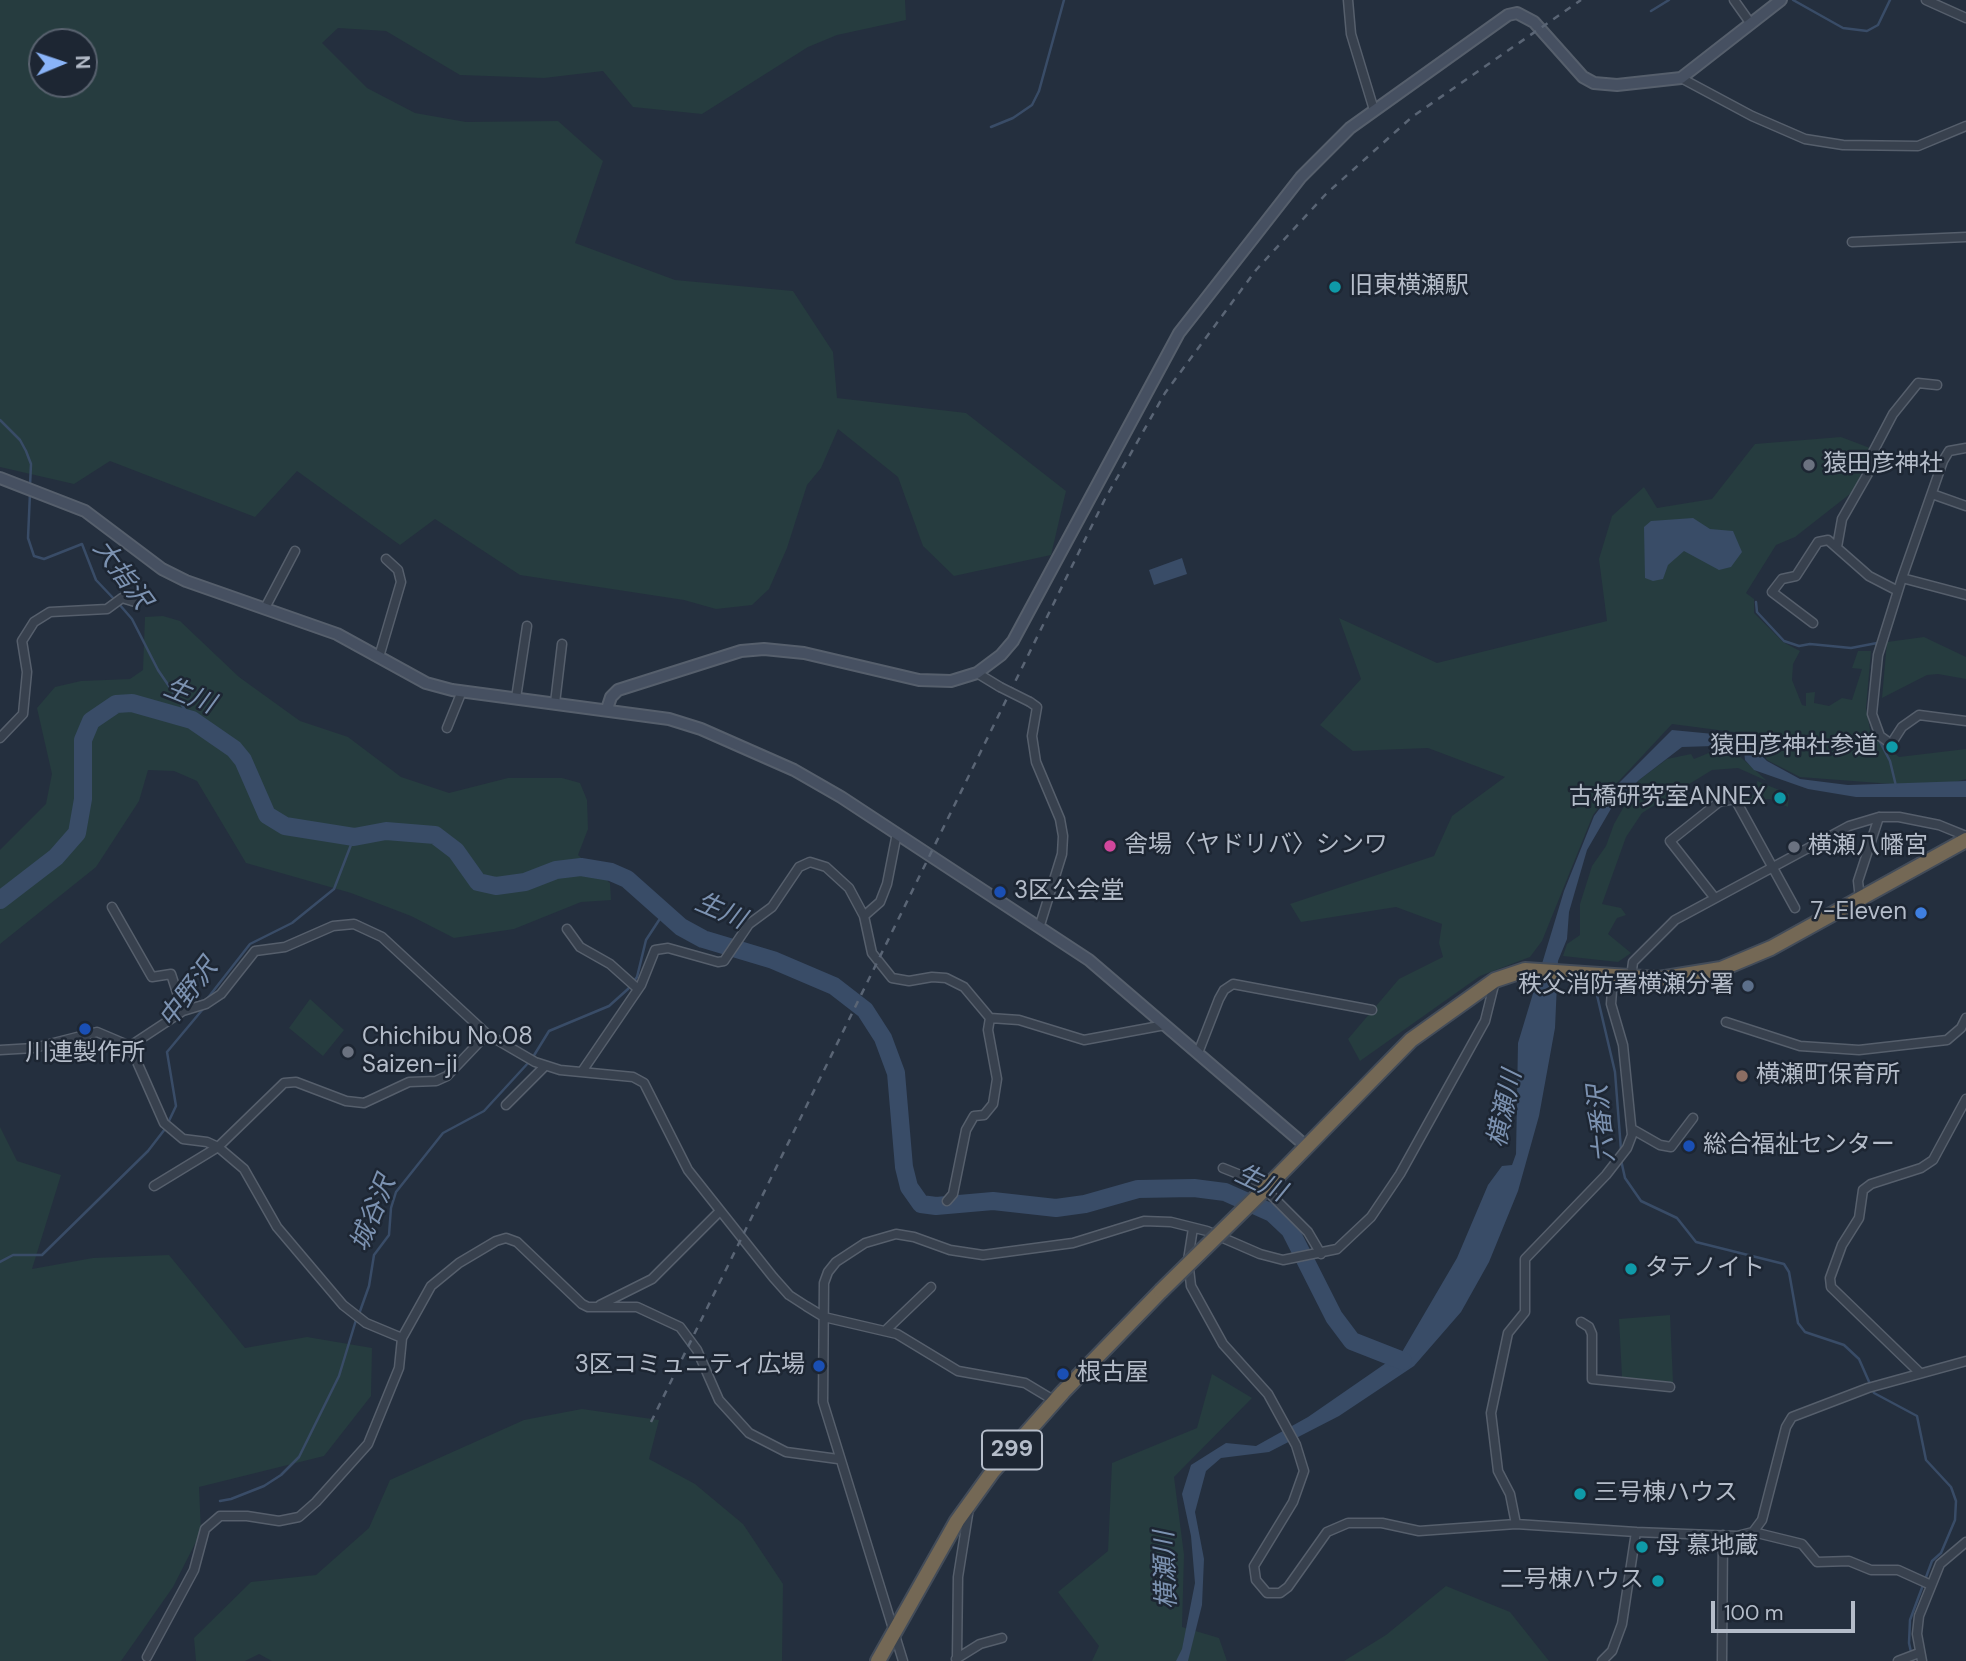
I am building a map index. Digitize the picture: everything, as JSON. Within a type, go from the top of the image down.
[{"type":"highway","name":"299","points":[[878,1661],[971,1501],[993,1471],[1055,1401],[1161,1291],[1307,1147],[1410,1040],[1495,980],[1515,973],[1540,970],[1631,978],[1676,978],[1732,965],[1771,948],[1966,838]]},
{"type":"street","points":[[1348,0],[1351,34],[1374,110]]},
{"type":"street","points":[[1734,0],[1751,24]]},
{"type":"street","points":[[607,709],[611,697],[618,690],[741,651],[764,649],[804,653],[919,680],[951,681],[977,673],[1002,656],[1013,640],[1164,356],[1179,333],[1316,158],[1374,110],[1487,27],[1517,13],[1534,22],[1568,64],[1594,83],[1617,85],[1681,78],[1782,0]]},
{"type":"street","points":[[1926,0],[1966,18]]},
{"type":"street","points":[[1681,78],[1752,116],[1805,139],[1843,145],[1918,146],[1966,126]]},
{"type":"street","points":[[1852,242],[1966,237]]},
{"type":"street","points":[[1837,547],[1842,519],[1870,470],[1873,452],[1893,414],[1918,383],[1937,385]]},
{"type":"street","points":[[1966,448],[1949,451],[1902,578],[1881,643],[1872,714],[1880,736],[1888,743],[1895,743],[1902,727],[1919,715],[1966,721]]},
{"type":"street","points":[[0,478],[85,511],[162,569],[186,581],[330,631],[426,683],[461,691],[657,717],[701,729],[794,770],[1040,925],[1103,970],[1307,1147]]},
{"type":"street","points":[[1932,495],[1966,506]]},
{"type":"street","points":[[1813,623],[1772,592],[1782,579],[1796,576],[1818,542],[1828,540],[1869,576],[1898,591]]},
{"type":"street","points":[[265,608],[295,551]]},
{"type":"street","points":[[379,657],[401,582],[398,570],[386,559]]},
{"type":"street","points":[[1902,578],[1966,595]]},
{"type":"street","points":[[0,738],[23,713],[27,672],[22,641],[34,622],[50,612],[107,609],[122,598],[135,602]]},
{"type":"street","points":[[516,698],[527,626]]},
{"type":"street","points":[[555,703],[562,644]]},
{"type":"street","points":[[977,673],[1037,706],[1032,736],[1036,762],[1060,819],[1063,836],[1062,854],[1040,925]]},
{"type":"street","points":[[447,728],[461,691]]},
{"type":"street","points":[[1713,897],[1670,841],[1719,802],[1735,799],[1795,908]]},
{"type":"street","points":[[1631,978],[1633,962],[1668,926],[1713,897],[1773,869],[1849,827],[1879,817],[1913,819],[1955,830],[1966,838]]},
{"type":"street","points":[[1860,899],[1858,881],[1879,817]]},
{"type":"street","points":[[864,916],[880,902],[887,884],[897,833]]},
{"type":"street","points":[[583,1070],[638,989],[652,956],[660,948],[682,950],[718,962],[728,957],[749,924],[772,907],[799,867],[810,862],[826,867],[849,888],[864,916],[873,953],[892,978],[909,981],[932,977],[953,981],[972,994],[990,1018],[988,1030],[997,1079],[993,1104],[984,1115],[974,1116],[967,1130],[953,1194],[947,1201]]},
{"type":"street","points":[[112,907],[152,978],[171,974],[183,1011]]},
{"type":"street","points":[[130,1046],[183,1011],[206,1004],[221,994],[255,951],[285,947],[334,926],[354,924],[382,937],[402,953],[487,1034],[535,1062],[545,1066],[633,1077],[644,1083],[688,1170],[719,1212],[789,1295],[824,1317],[897,1334],[958,1371],[1025,1383],[1055,1401]]},
{"type":"street","points":[[567,929],[580,947],[617,970],[638,989]]},
{"type":"street","points":[[1516,1524],[1510,1494],[1498,1471],[1491,1413],[1508,1333],[1525,1312],[1525,1259],[1614,1165],[1627,1148],[1632,1129],[1623,1045],[1611,1004],[1607,976]]},
{"type":"street","points":[[903,1661],[822,1402],[828,1272],[845,1254],[880,1237],[896,1234],[914,1237],[950,1250],[983,1255],[1073,1243],[1144,1221],[1171,1222],[1193,1228],[1283,1259],[1337,1249],[1371,1217],[1396,1180],[1485,1021],[1495,980]]},
{"type":"street","points":[[1198,1053],[1219,999],[1224,990],[1233,984],[1372,1010]]},
{"type":"street","points":[[990,1018],[1019,1020],[1084,1040],[1165,1025]]},
{"type":"street","points":[[1726,1022],[1800,1046],[1859,1050],[1947,1040],[1961,1028],[1966,1018]]},
{"type":"street","points":[[0,1050],[34,1048],[71,1036],[97,1032],[130,1046],[164,1123],[183,1139],[218,1147],[244,1169],[277,1227],[343,1305],[366,1323],[400,1338]]},
{"type":"street","points":[[153,1186],[218,1147],[284,1083],[296,1082],[346,1101],[364,1103],[409,1082],[436,1081],[447,1076],[487,1034]]},
{"type":"street","points":[[506,1105],[545,1066]]},
{"type":"street","points":[[1919,1372],[1832,1287],[1830,1279],[1842,1245],[1859,1218],[1863,1191],[1871,1184],[1921,1168],[1933,1160],[1966,1099]]},
{"type":"street","points":[[1632,1129],[1660,1145],[1671,1147],[1693,1118]]},
{"type":"street","points":[[1223,1168],[1258,1182],[1308,1232],[1316,1255]]},
{"type":"street","points":[[600,1305],[652,1279],[719,1212]]},
{"type":"street","points":[[1193,1228],[1188,1259],[1191,1286],[1223,1344],[1268,1394],[1296,1445],[1304,1472],[1254,1566],[1256,1580],[1266,1593],[1280,1593],[1288,1587],[1327,1532],[1348,1522],[1382,1523],[1419,1531],[1516,1524],[1723,1535],[1753,1532],[1802,1544],[1817,1562],[1849,1561],[1871,1570],[1898,1570],[1929,1584]]},
{"type":"street","points":[[147,1657],[194,1570],[205,1529],[220,1516],[247,1516],[279,1521],[299,1517],[368,1444],[399,1368],[400,1338],[431,1286],[459,1263],[506,1238],[517,1242],[575,1300],[588,1307],[637,1307],[680,1327],[697,1350],[719,1400],[757,1439],[786,1452],[838,1459]]},
{"type":"street","points":[[885,1331],[931,1287]]},
{"type":"street","points":[[1581,1322],[1590,1327],[1592,1334],[1592,1379],[1670,1387]]},
{"type":"street","points":[[1753,1532],[1762,1520],[1786,1427],[1792,1417],[1872,1387],[1966,1361]]},
{"type":"street","points":[[956,1659],[958,1577],[971,1501]]},
{"type":"street","points":[[1602,1661],[1611,1654],[1622,1624],[1636,1532]]},
{"type":"street","points":[[1722,1661],[1723,1535]]},
{"type":"street","points":[[1898,1661],[1908,1657],[1921,1657],[1919,1616],[1929,1584],[1940,1564],[1966,1542]]},
{"type":"street","points":[[956,1659],[980,1644],[1002,1638]]},
{"type":"green space","points":[[0,0],[905,0],[906,20],[837,35],[808,47],[702,114],[633,107],[603,71],[544,78],[460,75],[386,31],[338,28],[322,43],[367,88],[415,113],[466,122],[558,121],[603,161],[575,243],[675,280],[793,291],[833,352],[837,398],[966,413],[1066,491],[1051,555],[954,576],[923,546],[898,477],[838,429],[821,468],[807,485],[787,548],[769,589],[752,605],[716,609],[684,600],[520,575],[435,519],[400,545],[297,471],[255,517],[110,461],[74,484],[0,467]]},
{"type":"green space","points":[[1841,437],[1870,448],[1855,490],[1795,537],[1776,545],[1746,593],[1754,599],[1754,613],[1783,642],[1800,651],[1793,664],[1792,680],[1802,705],[1806,706],[1806,693],[1815,692],[1814,703],[1829,706],[1842,698],[1852,700],[1862,669],[1852,668],[1858,651],[1871,651],[1866,708],[1871,735],[1899,757],[1966,749],[1966,779],[1951,783],[1892,784],[1800,777],[1767,760],[1762,752],[1765,744],[1841,757],[1816,747],[1777,745],[1741,733],[1672,724],[1617,783],[1593,815],[1542,941],[1530,957],[1480,976],[1360,1061],[1348,1039],[1399,979],[1443,957],[1439,943],[1442,924],[1396,907],[1301,922],[1290,904],[1434,856],[1452,816],[1505,777],[1428,748],[1353,751],[1320,725],[1361,679],[1339,618],[1437,663],[1607,621],[1599,559],[1612,516],[1644,487],[1657,508],[1712,499],[1755,444]]},
{"type":"green space","points":[[163,616],[180,621],[239,677],[300,721],[348,737],[401,777],[449,793],[508,778],[562,778],[580,783],[587,800],[588,829],[578,855],[610,883],[611,900],[581,902],[514,929],[454,938],[411,916],[351,893],[246,863],[197,781],[174,771],[148,770],[139,801],[96,867],[0,944],[0,850],[46,804],[52,774],[37,708],[55,687],[81,681],[130,679],[143,670],[145,617]]},
{"type":"green space","points":[[1924,637],[1966,657],[1966,679],[1938,674],[1927,675],[1882,698],[1887,642]]},
{"type":"green space","points":[[1721,748],[1734,751],[1767,781],[1738,768],[1712,770],[1642,813],[1626,837],[1602,904],[1621,908],[1626,915],[1617,918],[1608,934],[1631,953],[1618,962],[1563,956],[1567,944],[1580,935],[1580,904],[1592,866],[1606,846],[1614,824],[1639,780],[1667,759],[1691,754],[1694,759]]},
{"type":"green space","points":[[1757,781],[1789,794],[1788,807],[1770,799],[1742,801],[1742,796],[1758,795]]},
{"type":"green space","points":[[310,999],[344,1030],[323,1056],[289,1028]]},
{"type":"green space","points":[[0,1127],[17,1161],[61,1175],[32,1269],[93,1258],[169,1255],[245,1348],[307,1337],[372,1348],[371,1396],[324,1456],[199,1487],[201,1532],[173,1587],[121,1661],[0,1661]]},
{"type":"green space","points":[[1670,1315],[1673,1382],[1622,1377],[1619,1319]]},
{"type":"green space","points":[[1212,1374],[1252,1398],[1174,1477],[1184,1555],[1182,1627],[1219,1638],[1227,1661],[1092,1661],[1099,1646],[1058,1592],[1108,1551],[1112,1463],[1197,1428]]},
{"type":"green space","points":[[582,1409],[659,1420],[649,1459],[695,1484],[743,1524],[783,1584],[782,1661],[272,1661],[259,1654],[245,1661],[196,1661],[194,1638],[251,1582],[316,1575],[369,1528],[390,1480],[524,1420]]},
{"type":"green space","points":[[1446,1586],[1510,1612],[1549,1661],[1344,1661],[1386,1635]]},
{"type":"water","points":[[1693,518],[1710,529],[1733,531],[1742,552],[1731,567],[1719,570],[1684,551],[1668,565],[1663,579],[1653,581],[1645,578],[1644,527],[1651,521]]},
{"type":"water","points":[[1182,558],[1187,574],[1154,585],[1149,570]]},
{"type":"water","points":[[1672,730],[1745,737],[1751,741],[1751,752],[1760,754],[1767,761],[1800,779],[1848,785],[1966,781],[1966,797],[1856,797],[1808,789],[1754,770],[1745,760],[1744,750],[1739,745],[1682,747],[1639,780],[1612,807],[1587,850],[1569,912],[1567,939],[1558,961],[1555,1028],[1539,1116],[1518,1191],[1489,1262],[1461,1312],[1414,1366],[1339,1416],[1269,1452],[1221,1458],[1206,1471],[1195,1512],[1204,1559],[1202,1605],[1188,1661],[1176,1661],[1182,1649],[1195,1583],[1191,1536],[1182,1494],[1191,1465],[1226,1443],[1256,1446],[1308,1417],[1402,1352],[1457,1258],[1488,1185],[1502,1166],[1512,1165],[1516,1154],[1518,1043],[1564,891],[1594,816],[1619,783]]},
{"type":"waterway","points":[[991,127],[1013,118],[1032,105],[1039,91],[1064,0]]},
{"type":"waterway","points":[[1651,11],[1669,0]]},
{"type":"waterway","points":[[1793,0],[1843,28],[1867,31],[1878,25],[1890,0]]},
{"type":"waterway","name":"大指沢","points":[[0,420],[20,440],[26,451],[31,464],[30,486]]},
{"type":"waterway","name":"大指沢","points":[[30,493],[28,538],[34,556],[44,559],[82,544],[96,580],[114,599]]},
{"type":"waterway","points":[[1756,602],[1757,612],[1784,641],[1799,646],[1810,644],[1851,648],[1877,643],[1876,649]]},
{"type":"waterway","name":"大指沢","points":[[119,604],[132,619],[158,670],[192,720]]},
{"type":"waterway","points":[[1870,701],[1873,665]]},
{"type":"waterway","name":"生川","points":[[0,900],[56,857],[77,833],[83,799],[83,740],[91,721],[116,704],[132,703],[192,720],[234,749],[243,760],[267,815],[285,826],[354,837],[386,831],[435,835],[456,851],[478,882],[496,886],[525,882],[556,870],[581,867],[611,872],[627,879],[681,927],[703,939],[773,960],[834,986],[865,1010],[883,1038],[896,1073],[904,1167],[909,1187],[921,1204],[936,1206],[993,1201],[1056,1208],[1085,1204],[1138,1189],[1194,1188],[1225,1192],[1272,1213],[1290,1230],[1334,1317],[1352,1341],[1403,1361]]},
{"type":"waterway","points":[[1879,740],[1890,761],[1896,786]]},
{"type":"waterway","name":"中野沢","points":[[207,999],[250,944],[292,923],[334,889],[354,837]]},
{"type":"waterway","name":"城谷沢","points":[[533,1057],[549,1031],[609,1006],[628,989],[637,977],[646,940],[665,911]]},
{"type":"waterway","name":"六番沢","points":[[1589,979],[1596,991],[1615,1072],[1621,1150]]},
{"type":"waterway","name":"中野沢","points":[[168,1123],[176,1106],[167,1052],[203,1009]]},
{"type":"waterway","name":"城谷沢","points":[[359,1314],[369,1286],[374,1255],[389,1235],[391,1208],[396,1192],[443,1133],[484,1111],[529,1062]]},
{"type":"waterway","name":"中野沢","points":[[0,1262],[13,1255],[42,1255],[148,1151],[165,1129]]},
{"type":"waterway","name":"六番沢","points":[[1621,1160],[1625,1178],[1641,1201],[1677,1218],[1696,1242],[1784,1264],[1789,1272],[1798,1323],[1805,1332],[1844,1345],[1859,1359],[1874,1393],[1917,1416],[1926,1460],[1951,1487],[1956,1501],[1955,1520],[1941,1553],[1932,1561],[1910,1620],[1909,1643],[1913,1661]]},
{"type":"waterway","name":"城谷沢","points":[[220,1501],[264,1486],[281,1475],[299,1457],[339,1376],[356,1320]]},
{"type":"railway","points":[[651,1422],[1105,499],[1165,393],[1256,270],[1326,194],[1412,117],[1581,0]]},
{"type":"place","name":"旧東横瀬駅","points":[[1335,287]]},
{"type":"place","name":"猿田彦神社","points":[[1809,465]]},
{"type":"place","name":"猿田彦神社参道","points":[[1892,747]]},
{"type":"place","name":"古橋研究室ANNEX","points":[[1780,798]]},
{"type":"place","name":"舎場〈ヤドリバ〉シンワ","points":[[1110,846]]},
{"type":"place","name":"横瀬八幡宮","points":[[1794,847]]},
{"type":"place","name":"3区公会堂","points":[[1000,892]]},
{"type":"place","name":"7-Eleven","points":[[1921,913]]},
{"type":"place","name":"秩父消防署横瀬分署","points":[[1748,986]]},
{"type":"place","name":"川連製作所","points":[[85,1029]]},
{"type":"place","name":"Chichibu No.08 Saizen-ji","points":[[348,1052]]},
{"type":"place","name":"横瀬町保育所","points":[[1742,1076]]},
{"type":"place","name":"総合福祉センター","points":[[1689,1146]]},
{"type":"place","name":"タテノイト","points":[[1631,1269]]},
{"type":"place","name":"3区コミュニティ広場","points":[[819,1366]]},
{"type":"place","name":"根古屋","points":[[1063,1374]]},
{"type":"place","name":"三号棟ハウス","points":[[1580,1494]]},
{"type":"place","name":"母 慕地蔵","points":[[1642,1547]]},
{"type":"place","name":"二号棟ハウス","points":[[1658,1581]]},
{"type":"water label","name":"横瀬川","points":[[1506,1109]]},
{"type":"water label","name":"横瀬川","points":[[1167,1570]]}]
